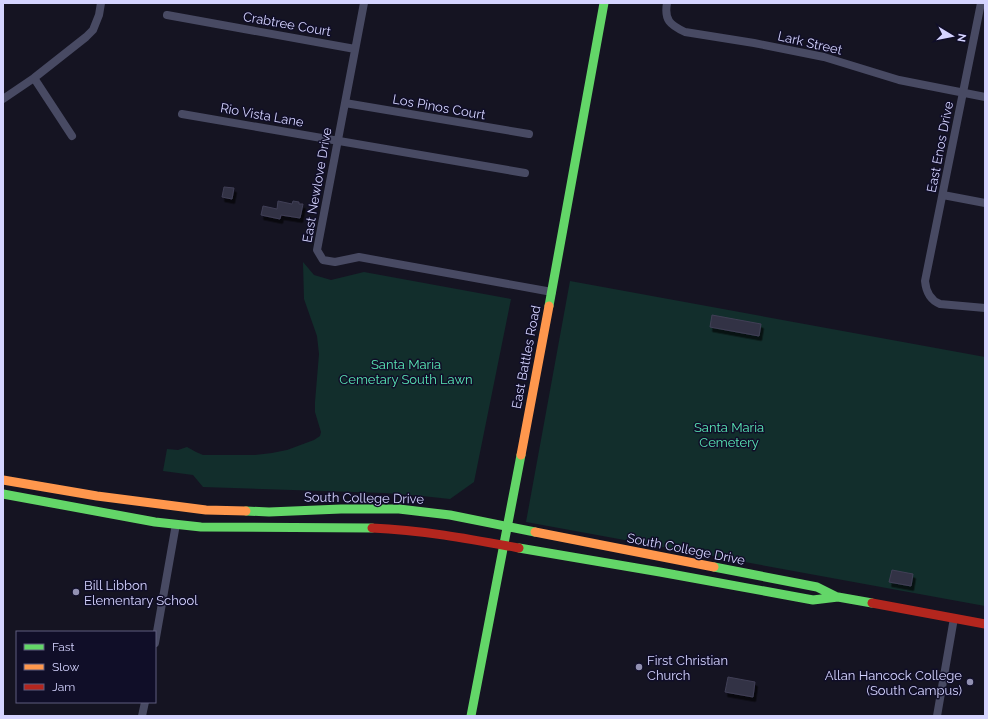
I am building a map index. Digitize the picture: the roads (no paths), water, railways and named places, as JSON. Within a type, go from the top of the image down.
[{"type":"street","points":[[3,99],[34,78],[86,37],[93,30],[99,15],[101,3]]},
{"type":"street","name":"East Newlove Drive","points":[[364,3],[317,250],[323,260],[335,262],[359,257],[552,292]]},
{"type":"street","name":"East Battles Road","points":[[471,716],[552,292],[604,3]]},
{"type":"street","name":"East Enos Drive","points":[[981,3],[925,281],[926,289],[934,302],[940,304],[985,308]]},
{"type":"street","name":"Lark Street","points":[[667,5],[668,20],[675,27],[685,32],[754,42],[824,58],[899,80],[962,93]]},
{"type":"street","name":"Crabtree Court","points":[[166,15],[355,49]]},
{"type":"street","points":[[34,78],[72,136]]},
{"type":"street","points":[[962,93],[985,97]]},
{"type":"street","name":"Los Pinos Court","points":[[345,103],[529,134]]},
{"type":"street","name":"Rio Vista Lane","points":[[182,114],[525,173]]},
{"type":"street","points":[[943,195],[985,203]]},
{"type":"street","name":"South College Drive","points":[[3,480],[96,496],[206,510],[269,512],[341,509],[399,509],[450,515],[817,587],[838,597],[985,624]]},
{"type":"street","name":"South College Drive","points":[[3,494],[155,522],[200,527],[399,529],[426,532],[813,600],[838,597]]},
{"type":"street","points":[[156,637],[176,524]]},
{"type":"street","points":[[937,716],[954,618]]},
{"type":"street","points":[[142,716],[145,703]]},
{"type":"place","name":"Bill Libbon Elementary School","points":[[76,592]]},
{"type":"place","name":"First Christian Church","points":[[639,667]]},
{"type":"place","name":"Allan Hancock College (South Campus)","points":[[970,682]]},
{"type":"park label","name":"Santa Maria Cemetary South Lawn","points":[[406,372]]},
{"type":"park label","name":"Santa Maria Cemetery","points":[[729,434]]}]
